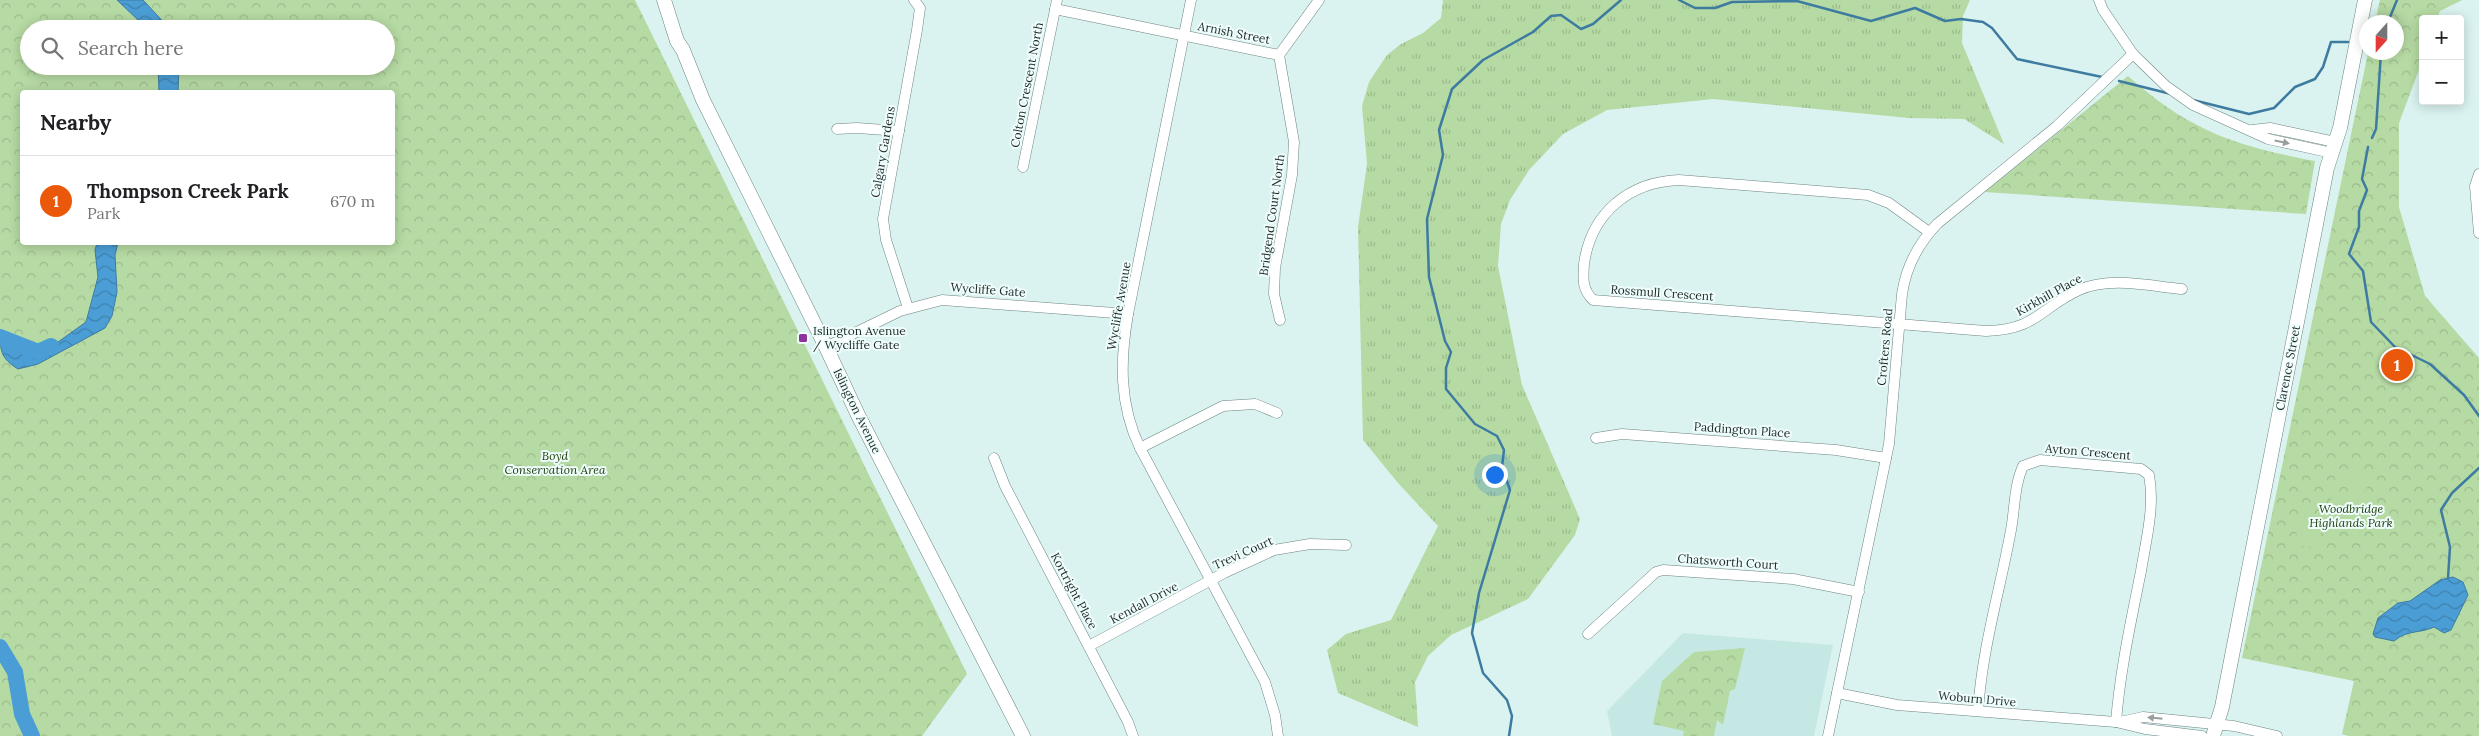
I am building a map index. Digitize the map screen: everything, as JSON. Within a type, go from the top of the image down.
[{"type":"main road","name":"Islington Avenue","points":[[664,0],[677,42],[683,50],[703,100],[826,347],[862,424],[1023,736]]},
{"type":"main road","name":"Clarence Street","points":[[2215,730],[2365,0]]},
{"type":"street","name":"Calgary Gardens","points":[[908,308],[886,240],[883,219],[919,16],[920,8],[914,0]]},
{"type":"street","name":"Wycliffe Avenue","points":[[1191,0],[1128,314],[1123,353],[1123,394],[1127,416],[1140,448],[1266,682],[1276,715],[1278,736]]},
{"type":"street","points":[[1279,55],[1319,0]]},
{"type":"street","points":[[2099,0],[2120,38],[2133,54],[2161,81],[2194,105],[2220,119],[2252,130],[2270,128],[2334,148]]},
{"type":"street","name":"Arnish Street","points":[[1056,4],[1184,36],[1279,55]]},
{"type":"street","name":"Colton Crescent North","points":[[1024,167],[1056,4]]},
{"type":"street","name":"Crofters Road","points":[[1828,736],[1886,458],[1899,323],[1907,270],[1918,248],[1929,232],[2057,126],[2133,54]]},
{"type":"street","name":"Bridgend Court North","points":[[1279,55],[1294,142],[1292,175],[1275,268],[1274,294],[1280,320]]},
{"type":"street","points":[[837,129],[857,128],[899,131]]},
{"type":"street","points":[[2479,174],[2475,186],[2479,233]]},
{"type":"street","name":"Rossmull Crescent","points":[[1899,323],[1593,300],[1585,292],[1583,284],[1585,260],[1594,230],[1606,212],[1631,191],[1661,180],[1868,195],[1888,203],[1929,232]]},
{"type":"street","name":"Kirkhill Place","points":[[1899,323],[2001,331],[2025,324],[2078,290],[2094,285],[2120,283],[2182,289]]},
{"type":"street","name":"Wycliffe Gate","points":[[826,347],[908,308],[948,300],[1128,314]]},
{"type":"street","points":[[1140,448],[1223,406],[1255,404],[1277,413]]},
{"type":"street","name":"Paddington Place","points":[[1596,438],[1622,434],[1836,450],[1886,458]]},
{"type":"street","name":"Kortright Place","points":[[994,458],[1005,486],[1128,722],[1133,736]]},
{"type":"street","name":"Ayton Crescent","points":[[1978,711],[1982,669],[2011,530],[2017,479],[2023,466],[2040,460],[2141,469],[2149,475],[2152,489],[2148,526],[2120,678],[2116,722]]},
{"type":"street","name":"Trevi Court","points":[[1210,581],[1274,550],[1310,544],[1346,544]]},
{"type":"street","name":"Chatsworth Court","points":[[1588,634],[1656,572],[1663,570],[1793,579],[1858,592]]},
{"type":"street","name":"Kendall Drive","points":[[1089,646],[1210,581]]},
{"type":"street","name":"Woburn Drive","points":[[1837,693],[1885,703],[2116,722],[2145,729],[2202,736]]},
{"type":"street","name":"Woburn Drive","points":[[2116,722],[2143,717],[2215,730],[2277,736]]},
{"type":"shaded area","points":[[1683,633],[1833,645],[1814,736],[1612,736],[1607,711]]},
{"type":"green space","name":"Boyd Conservation Area","points":[[0,0],[635,0],[967,674],[922,736],[0,736]]},
{"type":"green space","points":[[1443,0],[1970,0],[1963,16],[1962,43],[2004,144],[1964,119],[1909,118],[1713,99],[1607,110],[1563,134],[1529,170],[1510,200],[1501,224],[1498,266],[1522,385],[1580,519],[1575,535],[1528,599],[1451,635],[1428,656],[1415,682],[1418,727],[1338,693],[1327,650],[1346,634],[1391,620],[1438,526],[1398,483],[1363,440],[1358,227],[1367,164],[1362,106],[1369,82],[1387,55],[1401,44],[1423,33],[1441,18]]},
{"type":"green space","name":"Woodbridge Highlands Park","points":[[2380,0],[2462,0],[2440,11],[2438,15],[2419,15],[2419,70],[2399,123],[2399,207],[2425,296],[2479,358],[2479,736],[2349,736],[2342,734],[2354,681],[2242,658],[2367,60],[2404,60],[2404,15],[2377,15]]},
{"type":"green space","points":[[2128,76],[2172,110],[2193,123],[2215,133],[2261,149],[2315,161],[2306,214],[1985,192]]},
{"type":"green space","points":[[2337,470],[2369,477],[2366,491],[2334,485]]},
{"type":"green space","points":[[2333,490],[2365,496],[2362,511],[2330,504]]},
{"type":"green space","points":[[2298,512],[2322,514],[2320,547],[2296,546]]},
{"type":"green space","points":[[1745,648],[1735,689],[1730,691],[1723,725],[1717,720],[1714,736],[1683,736],[1684,731],[1653,724],[1662,681],[1694,652]]},
{"type":"water","points":[[117,0],[143,0],[162,20],[138,20]]},
{"type":"water","points":[[158,75],[179,75],[178,90],[159,90]]},
{"type":"water","points":[[96,245],[118,245],[115,255],[117,292],[112,316],[105,328],[38,364],[18,369],[12,365],[2,353],[0,329],[17,345],[30,349],[58,342],[86,322],[98,277],[95,250]]},
{"type":"water","points":[[2453,577],[2463,582],[2468,595],[2451,630],[2444,633],[2434,627],[2409,633],[2394,641],[2375,637],[2373,634],[2378,618],[2398,603],[2410,601],[2440,580]]},
{"type":"waterway","points":[[1509,736],[1512,716],[1507,700],[1483,673],[1472,633],[1479,593],[1510,490],[1502,467],[1504,450],[1497,436],[1475,424],[1446,389],[1446,368],[1451,352],[1445,341],[1429,277],[1427,219],[1443,155],[1439,130],[1452,89],[1483,60],[1533,32],[1551,16],[1561,15],[1581,29],[1593,24],[1621,0]]},
{"type":"waterway","points":[[1679,0],[1695,8],[1715,8],[1732,2],[1797,1],[1871,21],[1915,8],[1945,21],[1961,19],[1983,22],[1992,28],[2017,59],[2102,77]]},
{"type":"waterway","points":[[2391,15],[2397,0]]},
{"type":"waterway","points":[[2193,100],[2249,114],[2274,108],[2295,87],[2315,79],[2323,67],[2331,42],[2348,42]]},
{"type":"waterway","points":[[2372,138],[2376,129],[2380,60]]},
{"type":"waterway","points":[[2119,81],[2171,94]]},
{"type":"waterway","points":[[2368,147],[2362,179],[2367,190],[2359,211],[2359,227],[2349,254],[2363,271],[2371,322],[2395,347],[2430,364],[2464,395],[2479,416]]},
{"type":"waterway","points":[[0,337],[38,352],[51,346]]},
{"type":"waterway","points":[[2448,578],[2450,547],[2441,510],[2452,493],[2479,468]]},
{"type":"waterway","points":[[0,647],[15,672],[22,714],[32,736]]},
{"type":"place","name":"Islington Avenue / Wycliffe Gate","points":[[803,338]]},
{"type":"place","name":"Thompson Creek Park","points":[[2397,365]]}]
